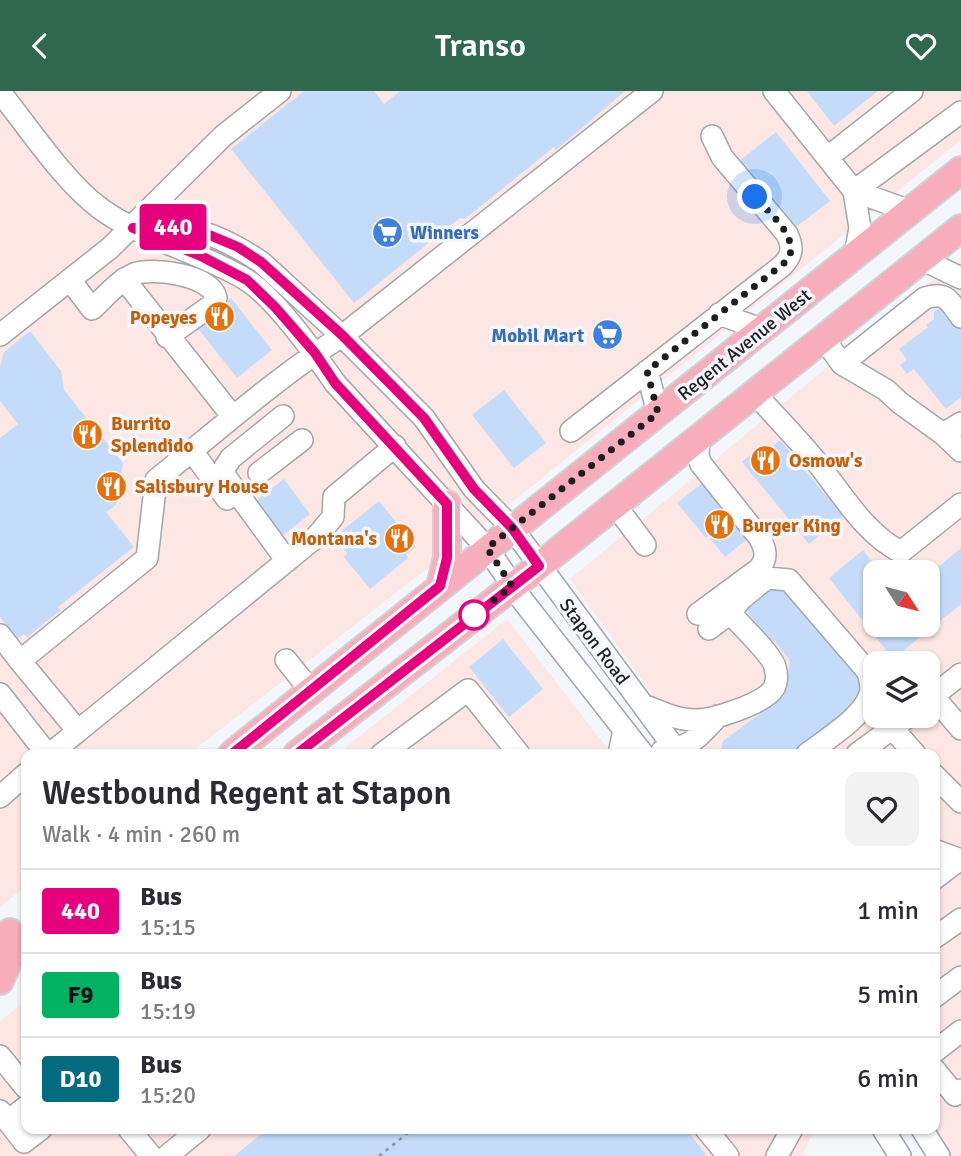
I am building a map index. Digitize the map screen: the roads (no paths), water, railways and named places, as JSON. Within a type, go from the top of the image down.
[{"type":"main road","name":"Regent Avenue West","points":[[238,749],[961,170]]},
{"type":"main road","points":[[303,749],[539,566],[961,228]]},
{"type":"main road","points":[[725,357],[754,392]]},
{"type":"main road","points":[[440,586],[447,558],[447,504]]},
{"type":"main road","points":[[0,984],[10,958],[9,927]]},
{"type":"main road","points":[[0,984],[21,969]]},
{"type":"street","points":[[0,335],[133,228],[223,137],[280,91]]},
{"type":"street","points":[[20,661],[147,558],[156,480],[652,91]]},
{"type":"street","points":[[774,91],[854,191],[860,228],[855,255]]},
{"type":"street","points":[[828,157],[912,91]]},
{"type":"street","name":"Stapon Road","points":[[0,92],[70,180],[100,208],[133,228],[203,257],[247,280],[275,307],[315,353],[335,383],[487,548],[512,586],[639,749]]},
{"type":"street","points":[[854,191],[961,112]]},
{"type":"street","points":[[571,431],[788,260],[792,253],[792,245],[786,234],[722,157],[712,136]]},
{"type":"street","points":[[854,191],[910,211]]},
{"type":"street","name":"Stapon Road","points":[[133,228],[180,227],[207,234],[238,247],[261,262],[342,335],[424,418],[474,489],[512,528],[676,749]]},
{"type":"street","points":[[921,259],[961,277]]},
{"type":"street","points":[[70,280],[92,309],[124,279],[150,270],[205,282],[215,291],[216,297],[212,305],[167,337]]},
{"type":"street","points":[[899,278],[919,303]]},
{"type":"street","points":[[124,279],[167,337],[233,417]]},
{"type":"street","points":[[842,365],[919,303],[938,294],[944,296],[961,317]]},
{"type":"street","points":[[719,314],[761,329]]},
{"type":"street","points":[[824,339],[842,365],[886,390],[900,403],[952,428],[961,451]]},
{"type":"street","points":[[647,371],[658,413]]},
{"type":"street","points":[[754,392],[809,453],[864,522],[887,545],[901,552],[961,504]]},
{"type":"street","points":[[283,416],[231,458],[225,467],[225,476],[283,565]]},
{"type":"street","points":[[699,437],[698,456],[701,464],[759,537],[765,551],[763,564],[759,569],[703,622],[730,613],[741,599],[767,578],[789,580],[868,672],[870,696],[862,709],[813,749]]},
{"type":"street","points":[[259,473],[302,440]]},
{"type":"street","points":[[55,749],[316,537],[333,517],[334,497],[395,446]]},
{"type":"street","points":[[192,451],[283,565]]},
{"type":"street","points":[[615,505],[645,545]]},
{"type":"street","points":[[643,705],[677,718],[696,720],[718,716],[763,699],[773,689],[777,679],[775,664],[730,613]]},
{"type":"street","points":[[0,635],[78,731]]},
{"type":"street","points":[[286,660],[311,691]]},
{"type":"street","points":[[940,690],[961,674]]},
{"type":"street","points":[[397,749],[468,689],[515,749]]},
{"type":"street","points":[[0,694],[44,749]]},
{"type":"street","points":[[940,708],[961,729]]},
{"type":"street","points":[[683,749],[695,742],[718,716]]},
{"type":"street","points":[[864,749],[893,728]]},
{"type":"street","points":[[904,728],[913,749]]},
{"type":"street","points":[[620,749],[624,730]]},
{"type":"street","points":[[0,797],[21,779]]},
{"type":"street","points":[[940,781],[961,802]]},
{"type":"street","points":[[940,852],[960,860]]},
{"type":"street","points":[[940,875],[960,860]]},
{"type":"street","points":[[940,934],[961,919]]},
{"type":"street","points":[[940,993],[961,977]]},
{"type":"street","points":[[940,1047],[961,1031]]},
{"type":"street","points":[[0,1056],[21,1082]]},
{"type":"street","points":[[940,1076],[955,1095],[961,1090]]},
{"type":"street","points":[[21,1109],[4,1116],[21,1129]]},
{"type":"street","points":[[133,1134],[150,1156]]},
{"type":"street","points":[[167,1156],[186,1134]]},
{"type":"street","points":[[710,1134],[728,1156]]},
{"type":"street","points":[[777,1156],[789,1134]]},
{"type":"street","points":[[886,1134],[900,1156]]},
{"type":"street","points":[[925,1134],[939,1156]]},
{"type":"place","name":"Winners","points":[[387,232]]},
{"type":"place","name":"Popeyes","points":[[220,317]]},
{"type":"place","name":"Mobil Mart","points":[[607,335]]},
{"type":"place","name":"Burrito Splendido","points":[[88,434]]},
{"type":"place","name":"Osmow's","points":[[766,460]]},
{"type":"place","name":"Salisbury House","points":[[112,486]]},
{"type":"place","name":"Burger King","points":[[719,525]]},
{"type":"place","name":"Montana's","points":[[400,538]]}]
